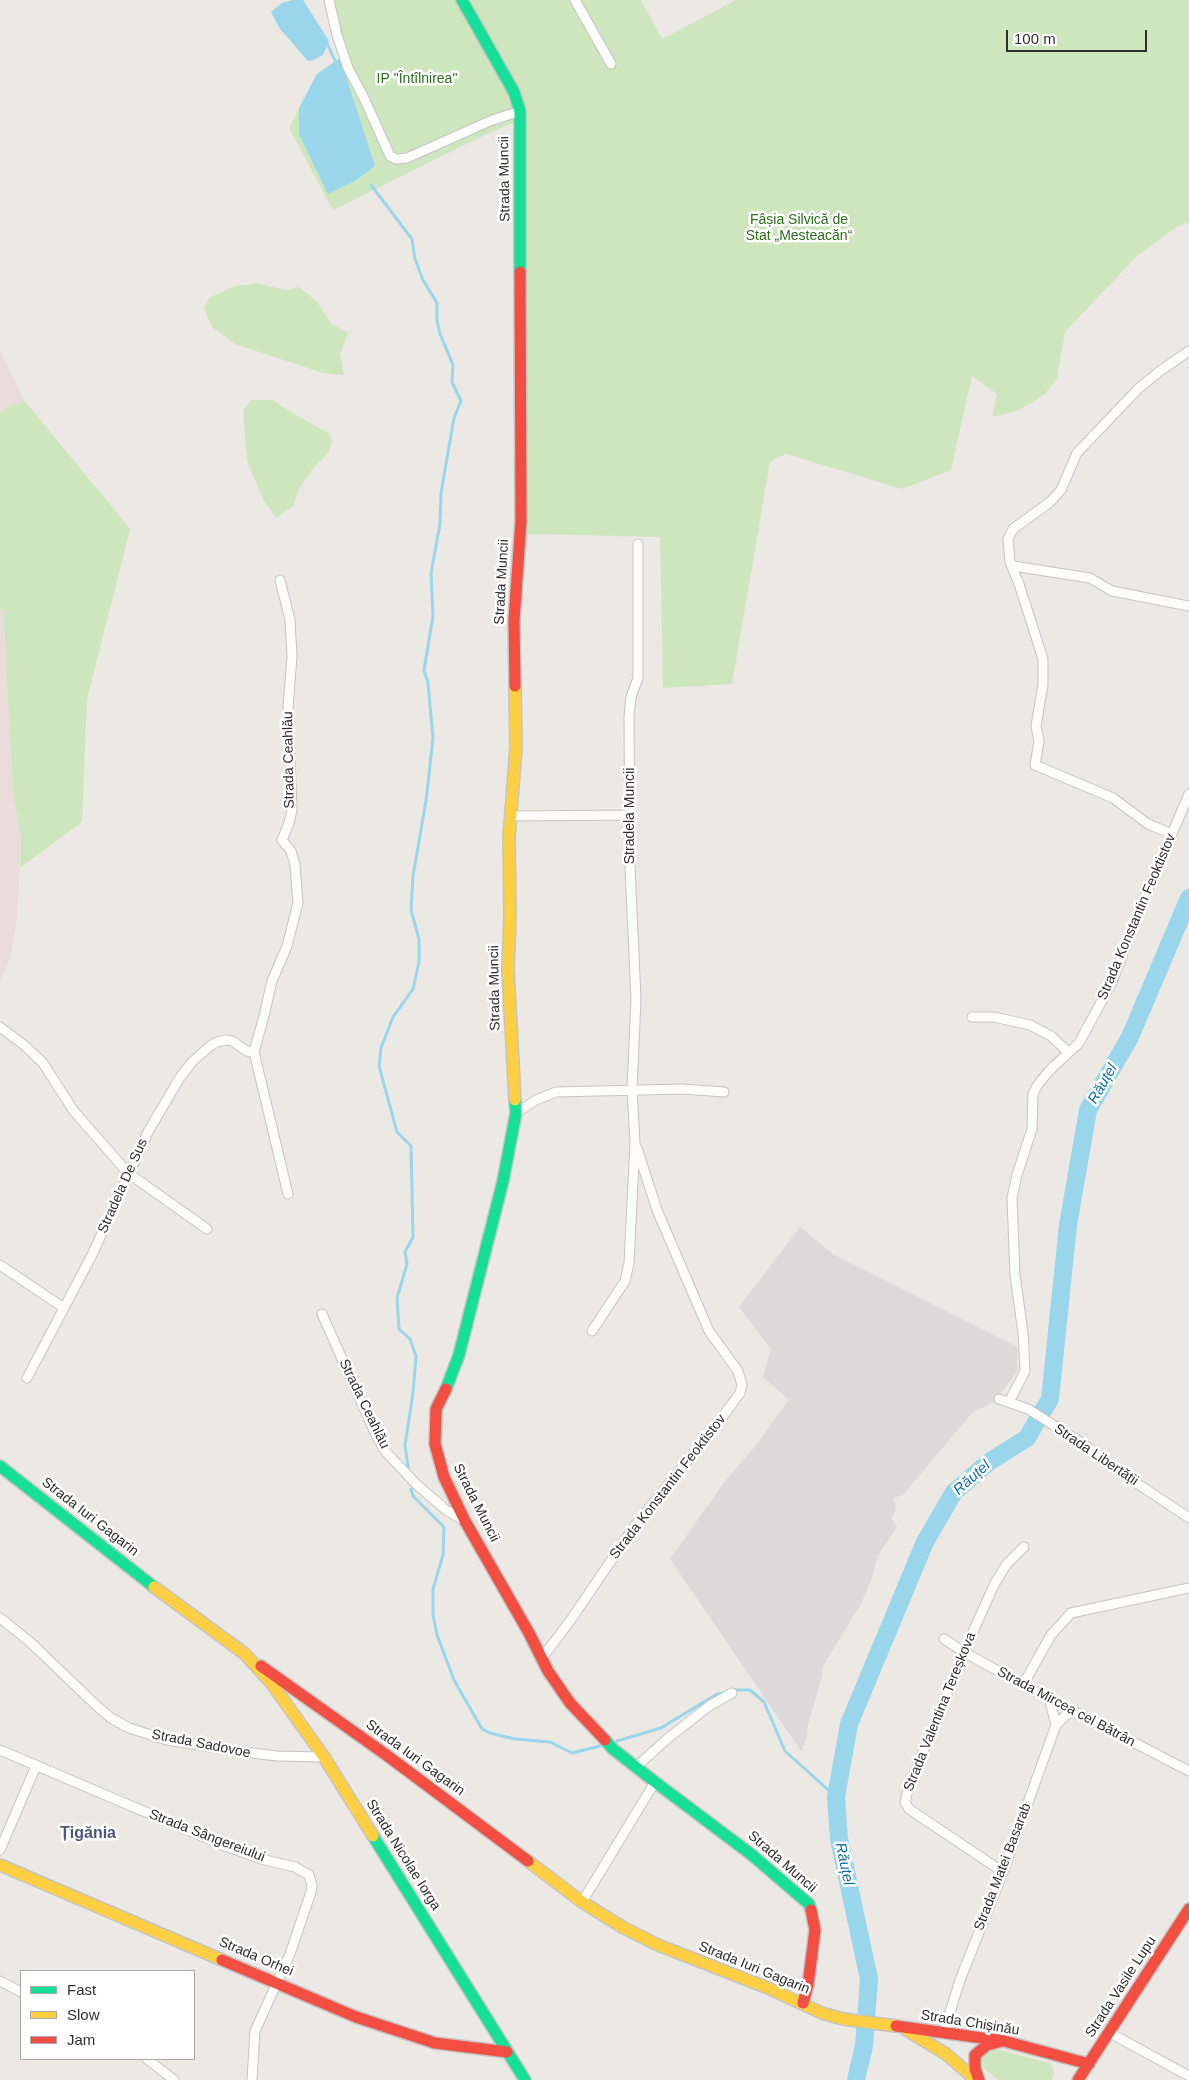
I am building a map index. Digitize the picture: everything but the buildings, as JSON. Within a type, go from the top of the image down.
[{"type":"street","points":[[328,0],[348,68],[364,98],[390,156],[396,159],[407,158],[490,121],[520,111],[514,92],[462,0]]},
{"type":"street","points":[[575,0],[611,64]]},
{"type":"street","name":"Strada Muncii","points":[[520,111],[521,512],[514,620],[516,748],[509,837],[510,916],[508,970],[516,1114],[502,1181],[459,1355],[452,1376],[436,1409],[435,1444],[439,1464],[465,1521],[557,1685],[585,1720],[613,1748],[636,1767],[752,1854],[809,1904],[814,1918],[814,1930],[808,1985],[803,2003]]},
{"type":"street","points":[[1172,834],[1148,824],[1113,798],[1035,764],[1039,741],[1036,726],[1043,685],[1043,659],[1008,555],[1008,539],[1014,529],[1050,502],[1057,494],[1064,484],[1077,453],[1139,388],[1160,370],[1189,351]]},
{"type":"street","name":"Stradela Muncii","points":[[592,1331],[619,1292],[627,1274],[635,1143],[632,1090],[636,999],[630,815],[630,717],[631,697],[638,678],[638,544]]},
{"type":"street","points":[[1013,566],[1090,578],[1102,583],[1112,591],[1189,606]]},
{"type":"street","name":"Strada Ceahlău","points":[[280,580],[290,620],[292,656],[288,708],[292,810],[282,840],[291,851],[295,865],[298,903],[287,946],[272,981],[254,1052],[288,1194]]},
{"type":"street","name":"Strada Konstantin Feoktistov","points":[[1009,1402],[1025,1371],[1023,1332],[1015,1275],[1012,1213],[1013,1189],[1032,1129],[1033,1094],[1042,1080],[1068,1052],[1080,1043],[1112,982],[1127,941],[1189,794]]},
{"type":"street","points":[[511,816],[630,815]]},
{"type":"street","points":[[972,1017],[994,1018],[1030,1025],[1051,1036],[1068,1052]]},
{"type":"street","points":[[0,1027],[24,1044],[42,1063],[73,1110],[128,1173],[207,1229]]},
{"type":"street","name":"Stradela De Sus","points":[[28,1378],[97,1246],[128,1173],[166,1098],[192,1062],[210,1046],[226,1040],[238,1044],[247,1051],[254,1052]]},
{"type":"street","points":[[516,1114],[536,1100],[556,1092],[682,1089],[724,1092]]},
{"type":"street","name":"Strada Konstantin Feoktistov","points":[[542,1658],[570,1621],[636,1524],[712,1431],[740,1393],[742,1380],[738,1371],[709,1331],[657,1210],[635,1143]]},
{"type":"street","points":[[0,1265],[64,1308]]},
{"type":"street","name":"Strada Ceahlău","points":[[322,1314],[377,1437],[386,1452],[416,1484],[446,1510],[465,1521]]},
{"type":"street","name":"Strada Libertății","points":[[998,1399],[1028,1409],[1085,1445],[1123,1474],[1189,1518]]},
{"type":"street","name":"Strada Iuri Gagarin","points":[[0,1466],[153,1586],[385,1754],[582,1902],[624,1928],[658,1945],[768,1988],[822,2012],[844,2019],[903,2028]]},
{"type":"street","name":"Strada Valentina Tereșkova","points":[[1003,1872],[909,1809],[905,1802],[909,1786],[964,1652],[994,1585],[1006,1565],[1024,1547]]},
{"type":"street","points":[[1023,1685],[1051,1635],[1063,1619],[1071,1613],[1189,1588]]},
{"type":"street","name":"Strada Sadovoe","points":[[0,1618],[29,1641],[111,1718],[129,1728],[167,1740],[258,1755],[324,1757]]},
{"type":"street","name":"Strada Mircea cel Bătrân","points":[[944,1639],[1023,1685],[1189,1771]]},
{"type":"street","name":"Strada Nicolae Iorga","points":[[245,1654],[272,1684],[324,1757],[525,2080]]},
{"type":"street","points":[[636,1767],[667,1739],[709,1706],[732,1693]]},
{"type":"street","points":[[1049,1698],[1056,1725]]},
{"type":"street","points":[[1056,1725],[1064,1716],[1074,1711]]},
{"type":"street","name":"Strada Matei Basarab","points":[[944,2032],[960,1980],[1003,1872],[1056,1725]]},
{"type":"street","name":"Strada Sângereiului","points":[[0,1750],[225,1846],[306,1871],[311,1879],[311,1892],[290,1954],[277,1983]]},
{"type":"street","points":[[0,1850],[36,1766]]},
{"type":"street","points":[[582,1902],[655,1782]]},
{"type":"street","name":"Strada Orhei","points":[[0,1865],[356,2018],[414,2038],[435,2043],[507,2052]]},
{"type":"street","name":"Strada Vasile Lupu","points":[[1078,2080],[1189,1909]]},
{"type":"street","points":[[0,1981],[20,1991]]},
{"type":"street","points":[[251,2079],[255,2032],[277,1983]]},
{"type":"street","name":"Strada Chișinău","points":[[903,2028],[944,2032],[1004,2042],[1089,2064]]},
{"type":"street","name":"Strada Chișinău","points":[[903,2028],[946,2054],[977,2080]]},
{"type":"street","points":[[1110,2033],[1189,2076]]},
{"type":"street","points":[[977,2080],[975,2055],[987,2045],[1004,2042]]},
{"type":"street","points":[[148,2060],[174,2080]]},
{"type":"shaded area","points":[[0,350],[24,400],[0,411]]},
{"type":"shaded area","points":[[3,608],[13,793],[21,839],[17,917],[10,959],[0,980],[0,609]]},
{"type":"shaded area","points":[[800,1227],[833,1254],[1017,1347],[1017,1372],[995,1401],[972,1413],[903,1495],[893,1498],[896,1510],[891,1518],[897,1527],[877,1557],[873,1575],[861,1604],[823,1666],[806,1740],[801,1751],[670,1559],[726,1480],[753,1449],[789,1400],[763,1377],[771,1349],[739,1307]]},
{"type":"green space","name":"Fâșia Silvică de Stat „Mesteacăn“","points":[[323,0],[641,0],[662,39],[736,0],[1189,0],[1189,222],[1177,227],[1137,256],[1065,332],[1057,378],[1045,394],[1017,411],[992,417],[997,394],[972,376],[951,470],[902,489],[786,454],[770,462],[732,684],[663,688],[660,537],[527,534],[524,118],[489,133],[333,210],[289,128],[317,74],[339,58]]},
{"type":"green space","points":[[256,283],[286,290],[299,287],[317,302],[332,324],[348,333],[340,354],[344,375],[323,373],[235,344],[212,327],[204,309],[209,298],[232,287]]},
{"type":"green space","points":[[24,400],[130,529],[87,700],[82,822],[20,868],[21,839],[13,793],[3,609],[0,609],[0,411]]},
{"type":"green space","points":[[251,400],[273,400],[328,433],[332,441],[329,452],[314,467],[299,489],[293,506],[276,518],[264,501],[247,461],[243,411]]},
{"type":"green space","points":[[992,2048],[1049,2063],[1053,2068],[1052,2080],[998,2080],[984,2068],[982,2059],[986,2052]]},
{"type":"water","points":[[292,0],[303,0],[329,41],[323,55],[314,60],[308,61],[280,29],[271,12],[282,3]]},
{"type":"water","points":[[340,58],[375,166],[355,181],[328,194],[299,134],[299,108],[317,74]]},
{"type":"waterway","points":[[326,41],[337,65]]},
{"type":"waterway","points":[[371,185],[412,239],[415,259],[423,280],[437,303],[437,321],[440,334],[453,365],[452,382],[461,401],[454,418],[441,493],[440,524],[431,573],[433,616],[424,670],[428,683],[433,738],[426,801],[413,876],[411,910],[419,939],[419,962],[413,989],[393,1017],[381,1048],[379,1066],[397,1132],[411,1146],[413,1237],[405,1252],[407,1264],[397,1298],[399,1329],[410,1339],[416,1356],[413,1393],[405,1445],[408,1467]]},
{"type":"waterway","name":"Răuțel","points":[[856,2080],[864,2046],[869,1979],[839,1839],[836,1797],[849,1724],[925,1542],[954,1492],[989,1462],[1027,1438],[1050,1399],[1068,1225],[1088,1110],[1130,1037],[1189,898]]},
{"type":"waterway","points":[[411,1489],[413,1496],[444,1527],[443,1555],[433,1589],[433,1615],[437,1635],[454,1680],[482,1729],[490,1733],[515,1739],[550,1742],[572,1753],[600,1746]]},
{"type":"waterway","points":[[735,1690],[750,1690],[764,1702],[785,1751],[836,1797]]},
{"type":"waterway","points":[[617,1741],[661,1728],[717,1694],[724,1693]]},
{"type":"traffic: fast","points":[[462,0],[514,92],[520,111],[520,272]]},
{"type":"traffic: fast","points":[[446,1389],[459,1355],[503,1181],[516,1113],[515,1100]]},
{"type":"traffic: fast","points":[[0,1466],[154,1587]]},
{"type":"traffic: fast","points":[[605,1740],[613,1749],[655,1782],[752,1855],[809,1904],[811,1910]]},
{"type":"traffic: fast","points":[[373,1836],[525,2080]]},
{"type":"traffic: slow","points":[[515,686],[516,748],[509,837],[510,916],[508,970],[515,1100]]},
{"type":"traffic: slow","points":[[154,1587],[245,1654],[272,1684],[324,1757],[373,1836]]},
{"type":"traffic: slow","points":[[528,1861],[582,1902],[624,1928],[658,1945],[768,1988],[822,2013],[843,2019],[896,2026]]},
{"type":"traffic: slow","points":[[0,1865],[222,1960]]},
{"type":"traffic: slow","points":[[905,2029],[946,2054],[976,2080]]},
{"type":"traffic: jam","points":[[515,686],[514,620],[521,521],[520,272]]},
{"type":"traffic: jam","points":[[446,1389],[436,1409],[435,1444],[444,1477],[465,1521],[529,1633],[548,1671],[570,1703],[605,1740]]},
{"type":"traffic: jam","points":[[261,1666],[385,1754],[528,1861]]},
{"type":"traffic: jam","points":[[1078,2080],[1189,1909]]},
{"type":"traffic: jam","points":[[803,2003],[808,1985],[815,1930],[811,1910]]},
{"type":"traffic: jam","points":[[222,1960],[356,2017],[435,2043],[507,2052]]},
{"type":"traffic: jam","points":[[896,2026],[1004,2041],[1089,2064]]},
{"type":"traffic: jam","points":[[979,2080],[975,2069],[975,2055],[987,2045],[999,2042]]},
{"type":"district","name":"Țigănia","points":[[88,1834]]},
{"type":"park label","name":"IP \"Întîlnirea\"","points":[[417,79]]}]
